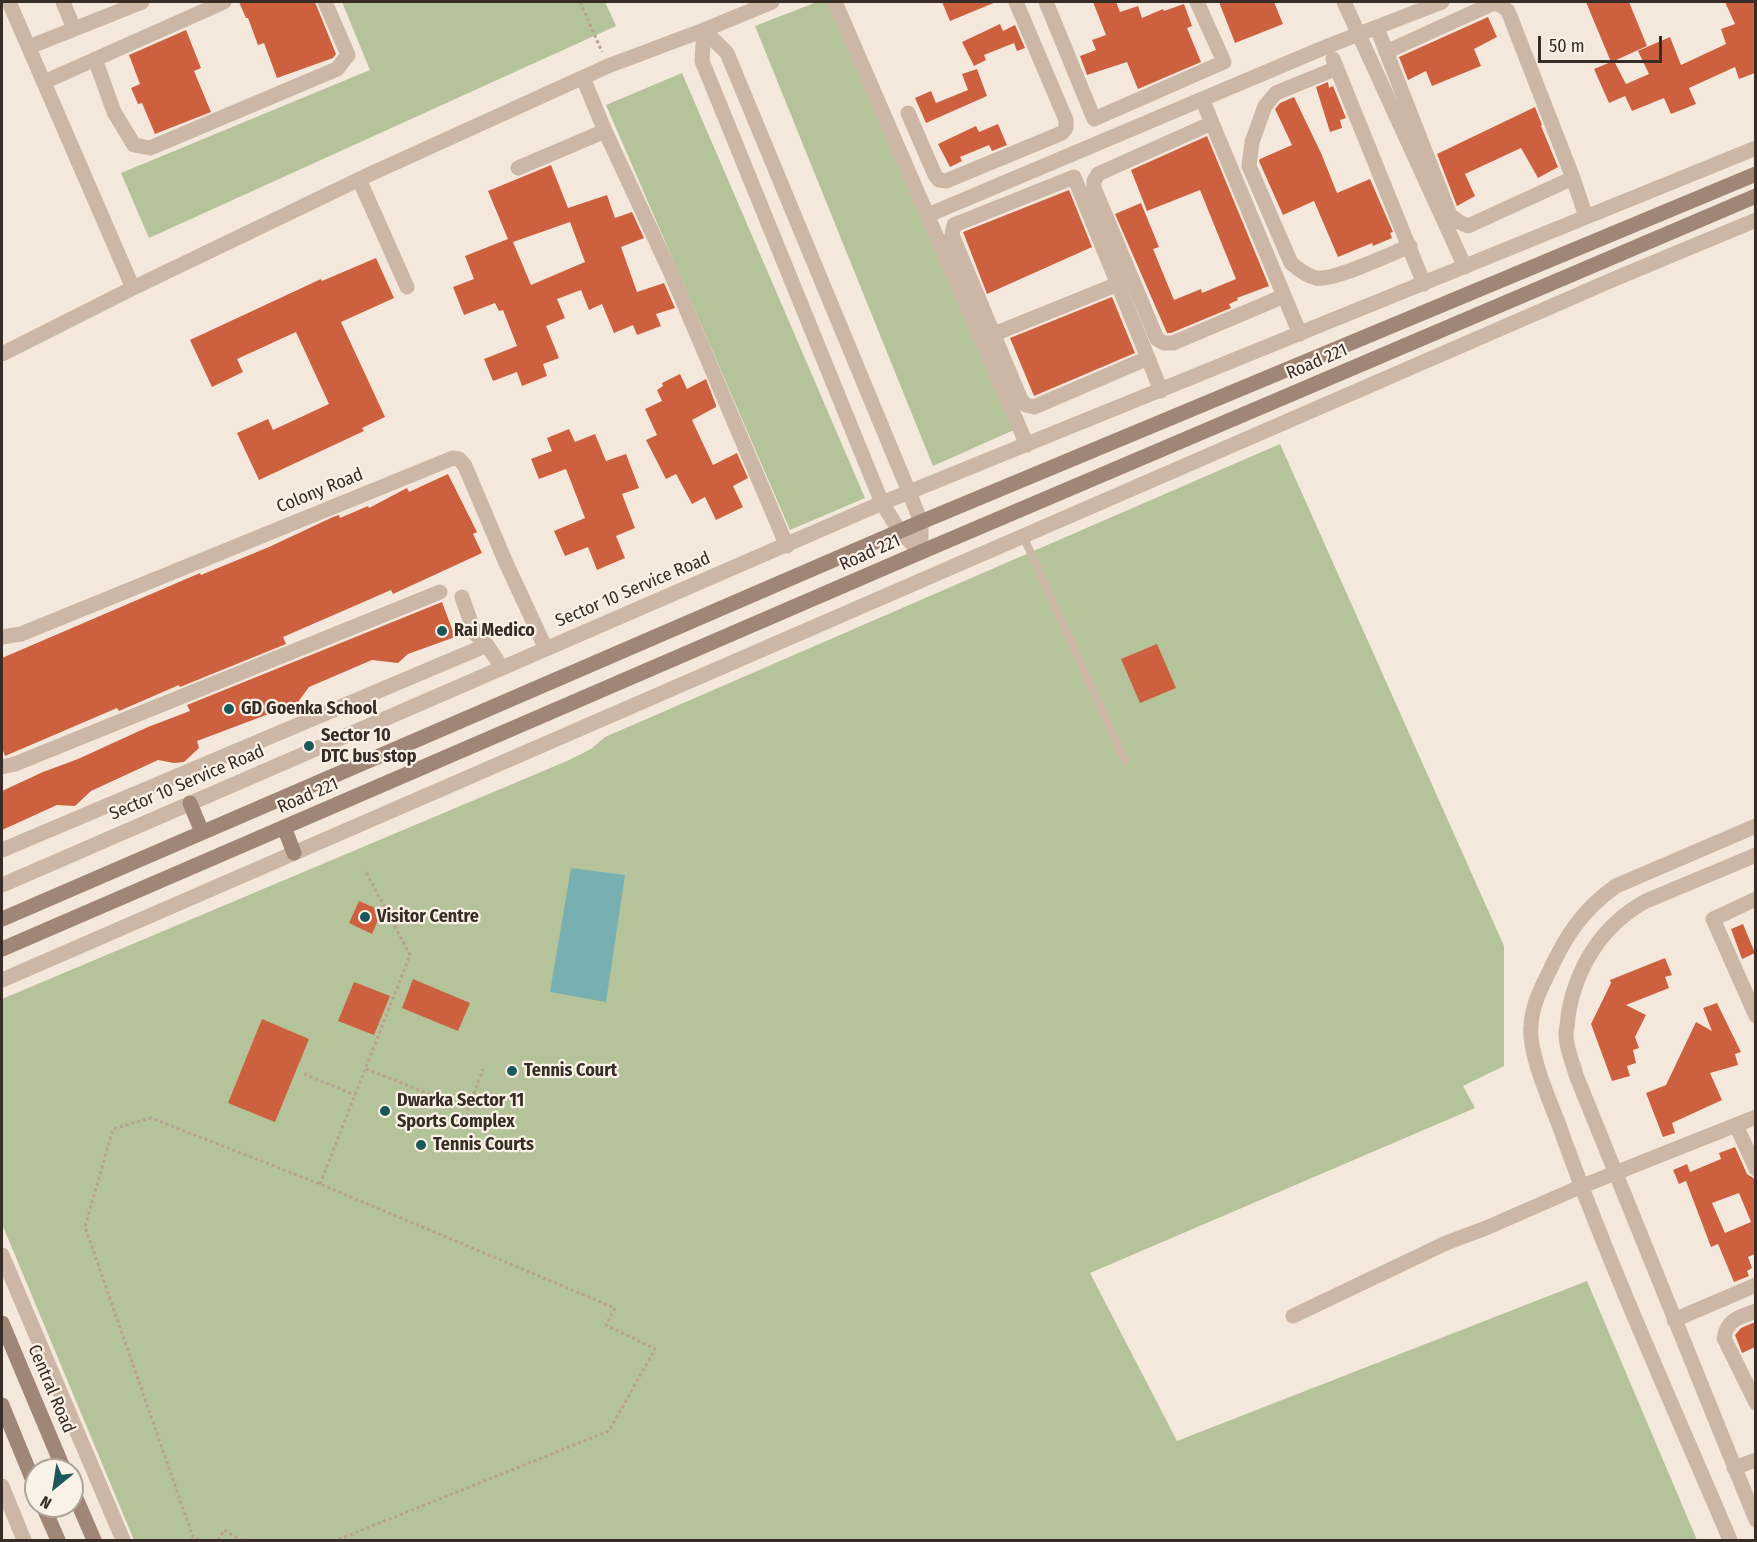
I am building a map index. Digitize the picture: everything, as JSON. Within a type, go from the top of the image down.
[{"type":"main road","name":"Road 221","points":[[2,919],[921,522],[1755,174]]},
{"type":"main road","name":"Road 221","points":[[2,949],[921,552],[1755,196]]},
{"type":"main road","points":[[190,803],[202,832]]},
{"type":"main road","points":[[284,827],[294,853]]},
{"type":"main road","name":"Central Road","points":[[2,1323],[59,1458]]},
{"type":"main road","points":[[2,1405],[24,1459]]},
{"type":"main road","points":[[84,1517],[94,1540]]},
{"type":"main road","points":[[48,1518],[58,1540]]},
{"type":"street","points":[[9,2],[133,288]]},
{"type":"street","points":[[63,2],[74,29]]},
{"type":"street","points":[[29,47],[142,2]]},
{"type":"street","points":[[44,82],[224,2]]},
{"type":"street","points":[[96,59],[114,112],[134,145],[150,148],[336,69],[348,55],[325,2]]},
{"type":"street","points":[[2,354],[133,288],[360,180],[608,66],[772,2]]},
{"type":"street","points":[[835,2],[1028,445]]},
{"type":"street","points":[[908,113],[934,175],[939,180],[946,181],[1062,133],[1066,128],[1066,120],[1016,2]]},
{"type":"street","points":[[1046,2],[1094,118],[1224,62],[1197,2]]},
{"type":"street","points":[[1344,2],[1465,267]]},
{"type":"street","points":[[928,215],[1328,46],[1442,2]]},
{"type":"street","points":[[1386,52],[1494,3],[1502,6],[1508,11],[1573,178],[1586,218]]},
{"type":"street","points":[[1377,28],[1450,215],[1459,222],[1468,226],[1573,178]]},
{"type":"street","points":[[704,30],[727,53],[921,522],[921,552]]},
{"type":"street","points":[[704,30],[702,61],[882,503],[900,532],[921,552]]},
{"type":"street","points":[[1328,46],[1424,284]]},
{"type":"street","points":[[1337,68],[1276,93],[1265,106],[1252,142],[1249,166],[1291,263],[1303,273],[1315,278],[1330,277],[1410,246]]},
{"type":"street","points":[[583,78],[670,271],[787,546]]},
{"type":"street","points":[[1202,99],[1300,334]]},
{"type":"street","points":[[1212,123],[1098,174],[1094,181],[1094,188],[1157,339],[1164,343],[1173,343],[1284,296]]},
{"type":"street","points":[[518,168],[605,131]]},
{"type":"street","name":"Sector 10 Service Road","points":[[2,885],[882,503],[1755,148]]},
{"type":"street","points":[[1064,158],[1074,177],[1161,391]]},
{"type":"street","points":[[1074,177],[954,225],[952,235],[1021,400],[1026,405],[1034,407],[1148,358]]},
{"type":"street","points":[[360,180],[407,287]]},
{"type":"street","points":[[2,980],[1755,220]]},
{"type":"street","points":[[994,334],[1118,284]]},
{"type":"street","name":"Colony Road","points":[[2,637],[21,634],[453,458],[459,459],[465,466],[546,649]]},
{"type":"street","points":[[2,767],[26,760],[440,592]]},
{"type":"street","points":[[462,597],[475,634],[487,645],[502,668]]},
{"type":"street","points":[[2,850],[487,645]]},
{"type":"street","points":[[1730,1540],[1580,1187],[1533,1051],[1530,1026],[1537,997],[1560,947],[1575,924],[1596,900],[1616,886],[1755,826]]},
{"type":"street","points":[[1754,1511],[1734,1468],[1576,1076],[1565,1036],[1571,1002],[1583,965],[1602,936],[1629,910],[1755,855]]},
{"type":"street","points":[[1755,899],[1713,919],[1755,1016]]},
{"type":"street","points":[[1293,1316],[1446,1243],[1755,1117]]},
{"type":"street","points":[[1736,1125],[1755,1169]]},
{"type":"street","points":[[2,1255],[123,1540]]},
{"type":"street","points":[[1674,1320],[1755,1286]]},
{"type":"street","points":[[1755,1311],[1731,1321],[1726,1328],[1724,1338],[1755,1403]]},
{"type":"street","points":[[1734,1468],[1755,1460]]},
{"type":"street","points":[[2,1486],[24,1540]]},
{"type":"lane","points":[[1023,536],[1125,761]]},
{"type":"path","points":[[580,2],[608,66]]},
{"type":"path","points":[[320,1184],[410,955],[365,870]]},
{"type":"path","points":[[366,1069],[468,1109],[483,1069]]},
{"type":"path","points":[[304,1074],[355,1095]]},
{"type":"path","points":[[199,1540],[193,1537],[85,1227],[113,1129],[151,1118],[320,1184],[615,1308],[606,1326],[655,1348],[609,1431],[337,1540]]},
{"type":"path","points":[[218,1540],[224,1530],[241,1540]]},
{"type":"green space","points":[[342,2],[605,2],[616,26],[149,238],[121,173],[370,70]]},
{"type":"green space","points":[[817,2],[840,2],[1016,429],[933,466],[755,26]]},
{"type":"green space","points":[[682,73],[865,498],[790,530],[606,105]]},
{"type":"green space","points":[[1280,444],[1504,946],[1504,1066],[1463,1086],[1475,1108],[1090,1273],[1177,1441],[1587,1281],[1697,1540],[134,1540],[2,1224],[2,999],[567,761],[591,749],[605,737]]},
{"type":"water","points":[[571,868],[625,875],[606,1002],[550,992]]},
{"type":"building","points":[[239,2],[315,2],[336,54],[333,58],[277,78],[264,43],[258,45]]},
{"type":"building","points":[[942,2],[996,2],[950,21]]},
{"type":"building","points":[[1093,2],[1116,2],[1120,12],[1138,6],[1142,18],[1163,9],[1164,11],[1184,4],[1192,26],[1187,28],[1201,62],[1138,89],[1127,62],[1087,75],[1080,56],[1096,50],[1092,40],[1106,35]]},
{"type":"building","points":[[1219,2],[1274,2],[1283,24],[1235,43]]},
{"type":"building","points":[[1586,2],[1629,2],[1647,46],[1614,61],[1626,84],[1649,74],[1638,51],[1670,37],[1681,65],[1726,44],[1721,29],[1735,24],[1725,2],[1755,2],[1755,73],[1739,79],[1735,67],[1689,88],[1696,104],[1671,114],[1664,98],[1632,111],[1625,96],[1609,103],[1594,69],[1611,62]]},
{"type":"building","points":[[1488,17],[1497,37],[1474,49],[1481,66],[1432,86],[1426,71],[1408,80],[1399,57]]},
{"type":"building","points":[[1000,24],[1003,31],[1015,25],[1025,48],[1017,51],[1014,43],[984,55],[986,60],[974,66],[962,42]]},
{"type":"building","points":[[186,30],[201,68],[194,71],[211,112],[155,134],[142,103],[138,104],[131,88],[140,84],[129,55]]},
{"type":"building","points":[[977,69],[987,96],[926,123],[915,98],[931,91],[936,103],[968,90],[962,74]]},
{"type":"building","points":[[1328,82],[1329,88],[1333,86],[1346,118],[1340,120],[1342,128],[1330,132],[1316,87]]},
{"type":"building","points":[[1294,97],[1337,193],[1370,179],[1393,232],[1390,233],[1392,238],[1373,246],[1372,243],[1338,257],[1314,201],[1283,215],[1259,161],[1292,145],[1275,109],[1280,103]]},
{"type":"building","points":[[1535,107],[1558,167],[1538,178],[1521,148],[1465,174],[1475,196],[1457,206],[1437,154]]},
{"type":"building","points":[[998,124],[1007,145],[992,151],[989,145],[960,157],[962,161],[950,167],[938,144],[976,126],[979,132]]},
{"type":"building","points":[[1207,136],[1269,286],[1237,298],[1238,300],[1229,304],[1231,308],[1167,333],[1115,214],[1141,203],[1159,247],[1153,249],[1174,300],[1201,289],[1202,293],[1236,279],[1200,190],[1147,211],[1131,170]]},
{"type":"building","points":[[551,165],[568,208],[607,195],[615,218],[632,212],[644,238],[621,247],[637,292],[664,283],[675,308],[656,314],[661,326],[637,335],[633,325],[614,333],[602,304],[589,310],[581,290],[557,299],[565,318],[546,326],[559,358],[543,364],[547,376],[522,386],[517,372],[493,381],[484,359],[517,346],[503,310],[499,311],[495,303],[464,315],[453,287],[474,279],[465,256],[508,239],[488,191]],"holes":[[[570,222],[585,262],[531,285],[513,242]]]},
{"type":"building","points":[[1069,190],[1092,247],[987,294],[963,232]]},
{"type":"building","points":[[376,258],[394,298],[341,322],[385,417],[362,428],[364,431],[259,480],[237,433],[268,419],[273,430],[329,404],[296,332],[237,359],[243,372],[212,387],[190,340],[321,279],[322,281]]},
{"type":"building","points":[[1112,297],[1135,353],[1034,396],[1010,338]]},
{"type":"building","points":[[680,374],[687,389],[706,379],[716,405],[692,420],[713,465],[737,453],[748,478],[733,486],[743,507],[716,520],[705,497],[692,504],[676,474],[666,479],[646,440],[657,435],[645,409],[662,401],[657,390],[663,386],[662,383]]},
{"type":"building","points":[[569,429],[575,442],[595,434],[606,461],[626,454],[639,488],[622,494],[635,528],[616,536],[625,558],[597,570],[588,547],[565,556],[554,531],[585,518],[566,469],[539,479],[531,459],[552,451],[547,438]]},
{"type":"building","points":[[448,474],[477,532],[473,534],[482,553],[393,594],[391,590],[283,637],[286,644],[119,711],[117,708],[5,756],[2,748],[2,658],[200,573],[201,575],[269,547],[333,517],[339,515],[340,518],[368,506],[369,508],[407,488],[409,492]]},
{"type":"building","points":[[442,602],[455,637],[408,654],[398,663],[372,660],[309,687],[298,702],[289,708],[197,741],[199,748],[184,762],[158,760],[91,791],[75,806],[57,805],[2,830],[2,791],[190,711],[187,705]]},
{"type":"building","points":[[1157,644],[1176,688],[1140,703],[1121,659]]},
{"type":"building","name":"Visitor Centre","points":[[359,901],[382,911],[372,934],[349,923]]},
{"type":"building","points":[[1743,924],[1755,953],[1742,959],[1731,929]]},
{"type":"building","points":[[1665,958],[1672,975],[1665,977],[1669,988],[1626,1005],[1646,1015],[1635,1037],[1639,1048],[1633,1050],[1636,1063],[1627,1066],[1630,1076],[1612,1081],[1591,1024],[1611,983],[1610,980]]},
{"type":"building","points":[[413,979],[470,1003],[458,1031],[402,1008]]},
{"type":"building","points":[[354,982],[390,996],[374,1035],[338,1021]]},
{"type":"building","points":[[1717,1003],[1741,1052],[1735,1054],[1738,1065],[1710,1073],[1722,1100],[1672,1123],[1675,1133],[1663,1137],[1646,1093],[1666,1085],[1696,1022],[1712,1031],[1703,1008]]},
{"type":"building","points":[[262,1019],[309,1039],[275,1122],[228,1103]]},
{"type":"building","points":[[1735,1147],[1747,1174],[1755,1179],[1755,1254],[1748,1257],[1752,1268],[1747,1271],[1749,1276],[1734,1282],[1718,1244],[1711,1247],[1686,1181],[1679,1184],[1673,1170],[1687,1164],[1690,1172],[1721,1159],[1719,1153]],"holes":[[[1739,1193],[1751,1222],[1725,1233],[1712,1203]]]},
{"type":"building","points":[[1755,1322],[1755,1347],[1742,1353],[1735,1335],[1741,1328]]},
{"type":"place","name":"Rai Medico","points":[[442,631]]},
{"type":"place","name":"GD Goenka School","points":[[229,709]]},
{"type":"place","name":"Sector 10 DTC bus stop","points":[[309,746]]},
{"type":"place","name":"Visitor Centre","points":[[365,917]]},
{"type":"place","name":"Tennis Court","points":[[512,1071]]},
{"type":"place","name":"Dwarka Sector 11 Sports Complex","points":[[385,1111]]},
{"type":"place","name":"Tennis Courts","points":[[421,1145]]}]
